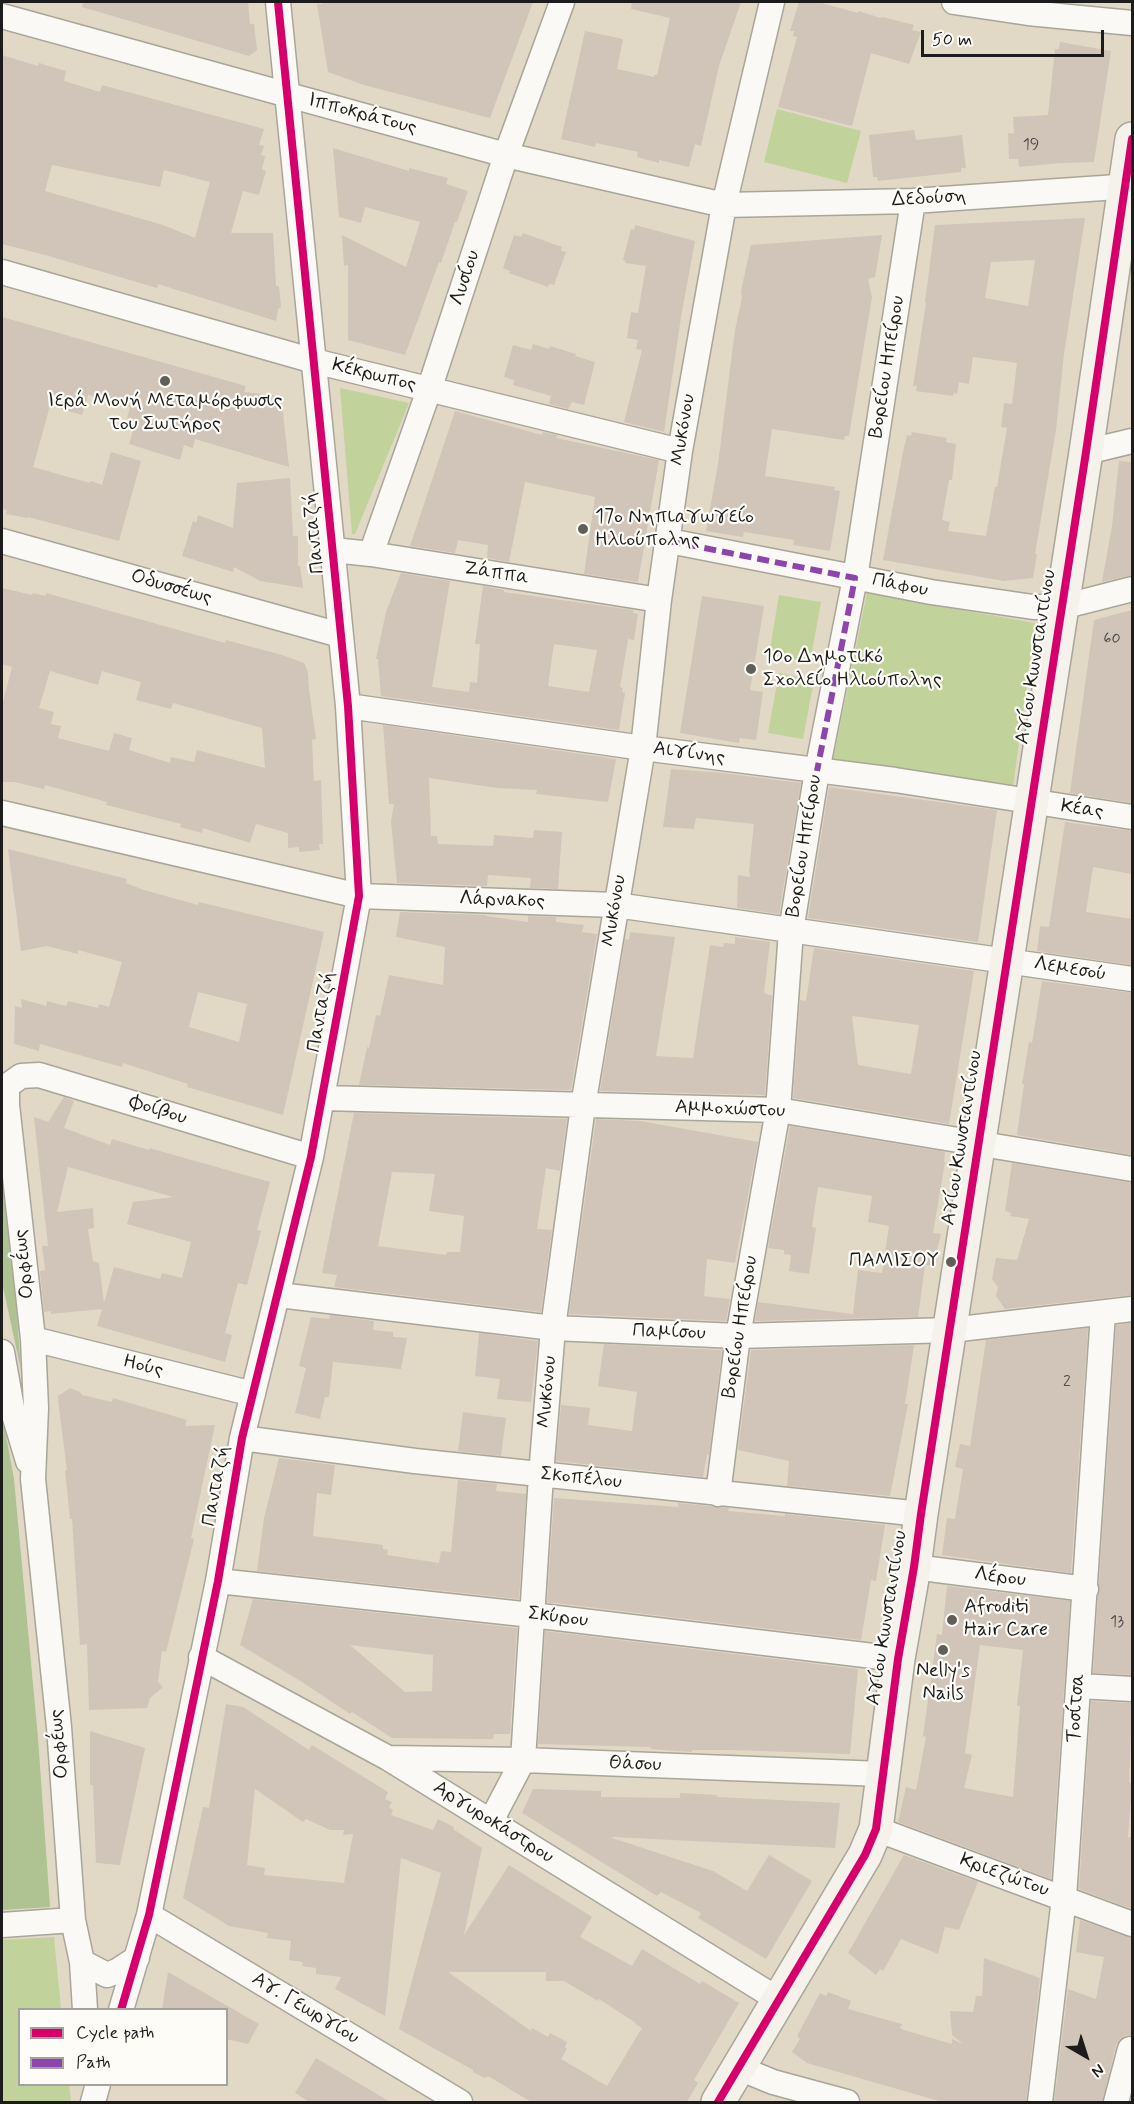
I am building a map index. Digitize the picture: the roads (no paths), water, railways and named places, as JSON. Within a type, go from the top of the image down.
[{"type":"street","name":"Πανταζή","points":[[122,2008],[149,1915],[218,1581],[242,1438],[279,1295],[311,1157],[359,896],[348,706],[278,2]]},
{"type":"street","name":"Λυσίου","points":[[371,554],[429,390],[506,154],[562,2]]},
{"type":"street","name":"Μυκόνου","points":[[491,1821],[523,1761],[541,1475],[553,1328],[583,1106],[643,748],[659,600],[680,451],[724,205],[772,2]]},
{"type":"street","points":[[954,2],[1028,13],[1132,23]]},
{"type":"street","name":"Ιπποκράτους","points":[[2,16],[506,154],[724,205]]},
{"type":"street","name":"Αγίου Κωνσταντίνου","points":[[718,2103],[865,1855],[876,1829],[898,1659],[1129,186],[1132,139]]},
{"type":"street","name":"Δεδούση","points":[[724,205],[913,201],[1129,186]]},
{"type":"street","name":"Βορείου Ηπείρου","points":[[718,1494],[738,1336],[778,1110],[791,931],[817,771],[855,578],[913,201]]},
{"type":"street","name":"Κέκρωπος","points":[[2,272],[314,361],[680,451]]},
{"type":"street","points":[[1086,452],[1132,441]]},
{"type":"street","name":"Οδυσσέως","points":[[2,541],[340,635]]},
{"type":"street","name":"Πάφου","points":[[669,541],[931,592],[1033,607],[1062,607],[1132,589]]},
{"type":"street","name":"Ζάππα","points":[[333,550],[371,554],[659,600]]},
{"type":"street","name":"Αιγίνης","points":[[348,706],[643,748],[895,780],[1031,802]]},
{"type":"street","name":"Κέας","points":[[1031,802],[1132,817]]},
{"type":"street","name":"Λάρνακος","points":[[2,813],[359,896],[616,905],[1008,960]]},
{"type":"street","name":"Λεμεσού","points":[[1008,960],[1132,980]]},
{"type":"street","name":"Φοίβου","points":[[7,1086],[21,1076],[39,1075],[311,1157]]},
{"type":"street","name":"Ορφέως","points":[[7,1086],[33,1339],[36,1408],[33,1479],[59,1727],[74,1920],[82,1962],[85,2008]]},
{"type":"street","name":"Αμμοχώστου","points":[[323,1098],[778,1110],[1132,1169]]},
{"type":"street","name":"Παμίσου","points":[[279,1295],[553,1328],[738,1336],[951,1330],[1132,1309]]},
{"type":"street","name":"Τοσίτσα","points":[[1040,2103],[1064,1898],[1103,1313]]},
{"type":"street","name":"Ηούς","points":[[33,1339],[253,1394]]},
{"type":"street","name":"Ορφέως","points":[[2,1352],[12,1408],[33,1479]]},
{"type":"street","name":"Σκοπέλου","points":[[242,1438],[541,1475],[921,1514]]},
{"type":"street","name":"Λέρου","points":[[914,1567],[1086,1589]]},
{"type":"street","name":"Σκύρου","points":[[218,1581],[532,1615],[898,1659]]},
{"type":"street","name":"Αργυροκάστρου","points":[[201,1657],[388,1758],[779,2000]]},
{"type":"street","points":[[1079,1686],[1132,1689]]},
{"type":"street","name":"Θάσου","points":[[388,1758],[882,1774]]},
{"type":"street","name":"Κριεζώτου","points":[[876,1829],[1132,1924]]},
{"type":"street","name":"Αγ. Γεωργίου","points":[[149,1915],[460,2103]]},
{"type":"street","points":[[2,1925],[74,1920]]},
{"type":"street","points":[[82,1962],[107,1975],[137,1958]]},
{"type":"street","points":[[1116,2103],[1130,2049]]},
{"type":"street","points":[[739,2068],[773,2082],[847,2103]]},
{"type":"street","points":[[91,2086],[93,2103]]},
{"type":"street","points":[[93,2103],[98,2086]]},
{"type":"place","name":"Ιερά Μονή Μεταμόρφωσις του Σωτήρος","points":[[165,381]]},
{"type":"place","name":"17ο Νηπιαγωγείο Ηλιούπολης","points":[[583,529]]},
{"type":"place","name":"10ο Δημοτικό Σχολείο Ηλιούπολης","points":[[751,669]]},
{"type":"place","name":"ΠΑΜΙΣΟΥ","points":[[951,1262]]},
{"type":"place","name":"Afroditi Hair Care","points":[[952,1620]]},
{"type":"place","name":"Nelly's Nails","points":[[943,1650]]}]
